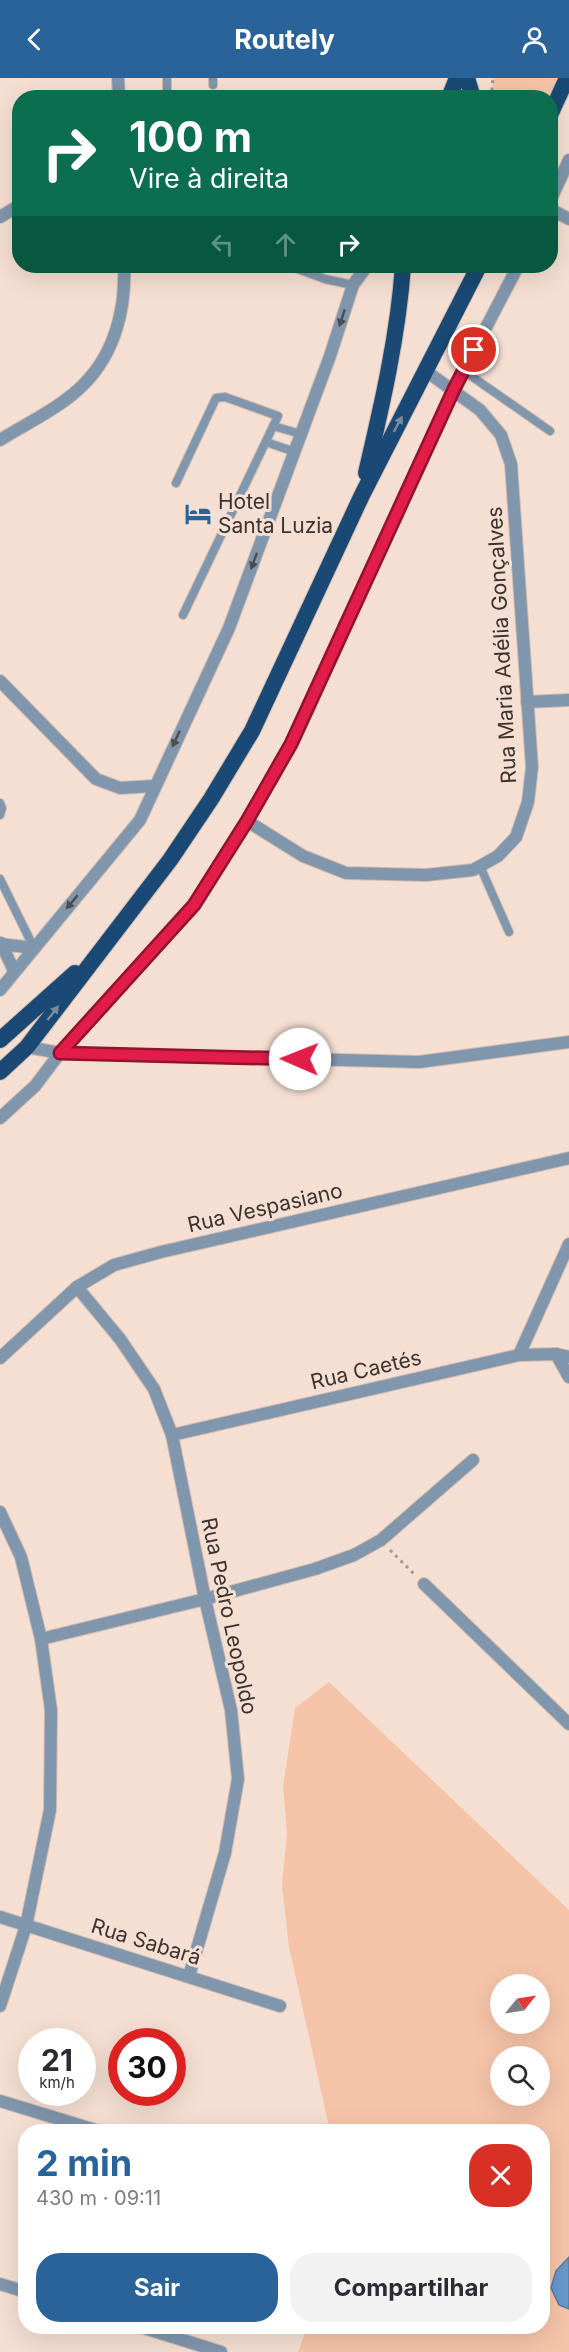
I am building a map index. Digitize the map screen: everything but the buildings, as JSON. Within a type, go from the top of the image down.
[{"type":"highway","points":[[558,98],[567,78]]},
{"type":"highway","points":[[362,495],[388,375],[403,273]]},
{"type":"highway","points":[[0,1072],[27,1047],[170,860],[211,799],[252,731],[362,495],[476,273]]},
{"type":"highway","points":[[0,1040],[107,944]]},
{"type":"street","points":[[558,184],[569,160]]},
{"type":"street","points":[[0,440],[58,404],[83,385],[103,361],[116,333],[125,283],[124,273]]},
{"type":"street","points":[[0,990],[140,820],[229,628],[295,452],[353,285],[362,273]]},
{"type":"street","points":[[0,1118],[35,1086],[60,1053],[194,905],[247,821],[291,744],[454,389],[514,273]]},
{"type":"street","name":"Rua Maria Adélia Gonçalves","points":[[247,821],[303,856],[346,873],[426,875],[473,870],[498,856],[516,837],[528,802],[532,767],[511,464],[501,435],[480,410],[454,389],[426,371]]},
{"type":"street","points":[[0,681],[96,779],[120,788],[154,786]]},
{"type":"street","points":[[527,702],[569,700]]},
{"type":"street","points":[[0,942],[34,948]]},
{"type":"street","points":[[0,942],[14,971]]},
{"type":"street","points":[[27,1047],[60,1053],[419,1062],[569,1042]]},
{"type":"street","name":"Rua Vespasiano","points":[[0,1358],[77,1287],[114,1265],[161,1252],[569,1158]]},
{"type":"street","points":[[519,1355],[569,1244]]},
{"type":"street","name":"Rua Pedro Leopoldo","points":[[77,1287],[120,1340],[154,1389],[172,1435],[205,1599],[231,1710],[238,1779],[225,1853],[189,1976]]},
{"type":"street","name":"Rua Caetés","points":[[172,1435],[519,1355],[563,1356]]},
{"type":"street","points":[[563,1356],[569,1377]]},
{"type":"street","points":[[41,1639],[205,1599],[315,1569],[354,1555],[381,1540],[474,1460]]},
{"type":"street","points":[[0,1512],[21,1557],[41,1639],[51,1710],[50,1810],[26,1926],[0,2006]]},
{"type":"street","points":[[424,1584],[569,1724]]},
{"type":"street","name":"Rua Sabará","points":[[0,1917],[280,2006]]},
{"type":"street","points":[[0,2101],[76,2124]]},
{"type":"street","points":[[0,2284],[18,2290]]},
{"type":"street","points":[[163,2334],[220,2352]]},
{"type":"lane","points":[[309,273],[353,285]]},
{"type":"lane","points":[[464,371],[550,431]]},
{"type":"lane","points":[[176,483],[216,398],[220,396],[278,416],[183,615]]},
{"type":"lane","points":[[273,426],[301,434]]},
{"type":"lane","points":[[266,442],[295,452]]},
{"type":"lane","points":[[0,803],[2,808],[0,815]]},
{"type":"lane","points":[[480,866],[509,932]]},
{"type":"lane","points":[[0,879],[34,948]]},
{"type":"path","points":[[381,1540],[424,1584]]},
{"type":"shaded area","points":[[493,78],[563,78],[555,90],[492,90]]},
{"type":"shaded area","points":[[329,1682],[569,1910],[569,2352],[298,2352],[304,2334],[550,2334],[550,2124],[328,2124],[289,1947],[282,1885],[287,1833],[283,1786],[295,1708]]},
{"type":"water","points":[[569,2257],[569,2309],[559,2305],[551,2288],[556,2271]]},
{"type":"place","name":"Hotel Santa Luzia","points":[[198,514]]},
{"type":"route","points":[[300,1059],[60,1053],[194,905],[247,821],[291,744],[474,350]]}]
